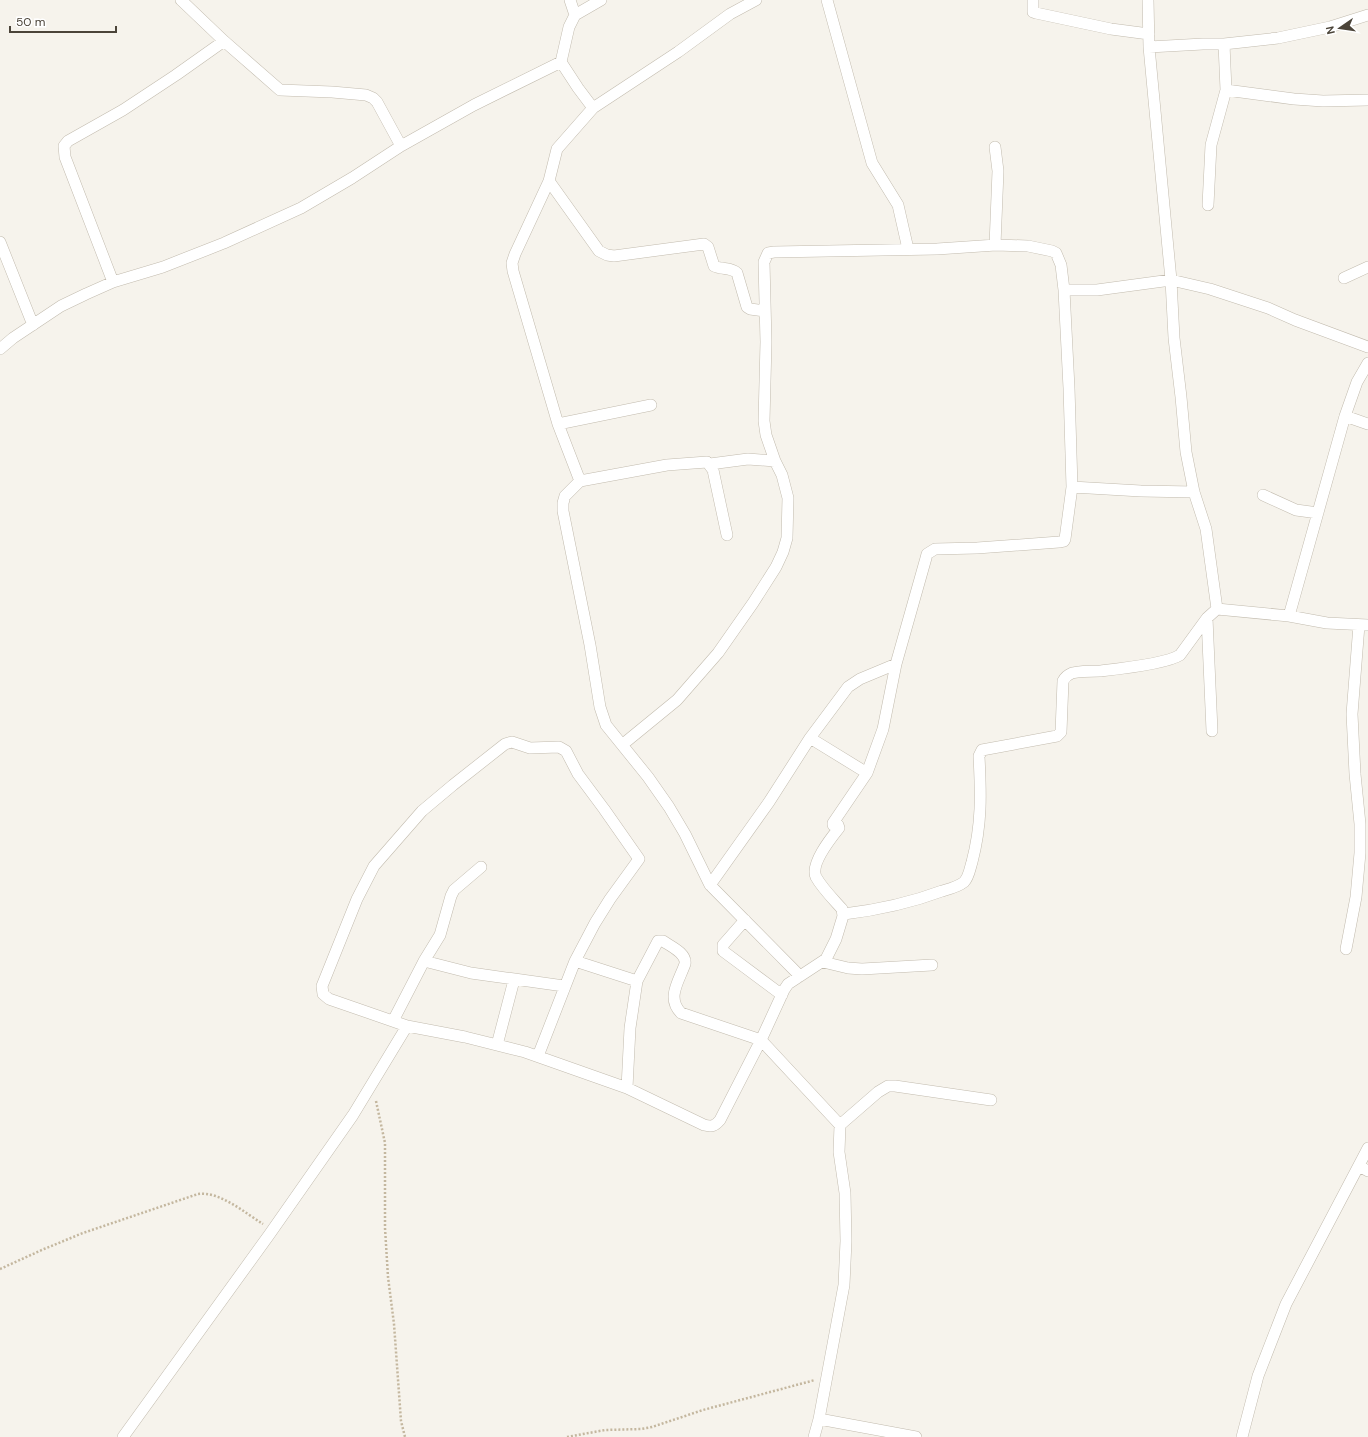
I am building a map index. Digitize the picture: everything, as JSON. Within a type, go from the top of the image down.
[{"type":"street","points":[[182,0],[224,41],[280,90],[332,92],[366,95],[372,98],[377,102],[401,146]]},
{"type":"street","points":[[570,0],[575,15]]},
{"type":"street","points":[[594,108],[578,88],[561,62],[569,27],[575,15],[601,0]]},
{"type":"street","points":[[580,481],[558,424],[513,271],[512,263],[515,254],[549,181],[557,149],[594,108],[678,52],[730,14],[756,0]]},
{"type":"street","points":[[828,0],[872,163],[898,205],[908,249]]},
{"type":"street","points":[[1034,0],[1033,12],[1036,13],[1111,29],[1149,34]]},
{"type":"street","points":[[1148,0],[1149,47],[1171,280],[1174,338],[1182,397],[1186,452],[1194,492],[1206,529],[1217,609]]},
{"type":"street","points":[[1149,47],[1224,44],[1278,38],[1330,27],[1368,15]]},
{"type":"street","points":[[113,282],[65,158],[64,146],[68,141],[123,110],[224,41]]},
{"type":"street","points":[[1208,205],[1211,144],[1226,90],[1224,44]]},
{"type":"street","points":[[0,349],[13,338],[61,306],[113,282],[163,267],[224,243],[301,208],[352,178],[401,146],[474,105],[561,62]]},
{"type":"street","points":[[1226,90],[1294,99],[1323,101],[1368,100]]},
{"type":"street","points":[[995,147],[998,171],[995,245]]},
{"type":"street","points":[[549,181],[599,250],[603,253],[614,256],[704,244],[708,247],[714,266],[734,270],[737,273],[747,307],[750,309],[765,311]]},
{"type":"street","points":[[0,242],[33,325]]},
{"type":"street","points":[[538,1056],[575,961],[606,905],[639,859],[617,826],[578,774],[566,751],[560,747],[530,748],[517,743],[510,742],[505,744],[422,811],[374,866],[357,899],[322,986],[323,994],[329,999],[407,1026],[465,1037],[538,1056],[627,1088],[704,1126],[712,1126],[720,1120],[788,984],[823,962],[836,939],[844,914],[842,909],[817,879],[815,872],[820,852],[838,828],[838,825],[833,823],[867,773],[883,729],[896,664],[928,554],[936,549],[977,548],[1064,541],[1072,487],[1070,388],[1064,290],[1061,265],[1056,253],[1028,246],[995,245],[937,249],[768,253],[764,262],[764,421],[766,435],[775,461],[782,475],[788,498],[787,538],[783,552],[776,567],[753,603],[718,653],[676,700],[622,745]]},
{"type":"street","points":[[1344,278],[1368,267]]},
{"type":"street","points":[[1064,290],[1097,290],[1171,280],[1210,288],[1240,298],[1368,347]]},
{"type":"street","points":[[1289,616],[1345,416],[1357,382],[1368,363]]},
{"type":"street","points":[[558,424],[650,404]]},
{"type":"street","points":[[1345,416],[1368,424]]},
{"type":"street","points":[[775,461],[748,459],[710,464],[702,461],[667,465],[580,481],[566,496],[563,502],[563,511],[590,645],[600,707],[606,725],[648,777],[669,807],[685,834],[710,886],[800,976]]},
{"type":"street","points":[[710,464],[713,470],[727,535]]},
{"type":"street","points":[[1072,487],[1194,492]]},
{"type":"street","points":[[1263,495],[1296,510],[1318,513]]},
{"type":"street","points":[[844,914],[871,911],[930,896],[958,886],[965,881],[977,844],[981,812],[979,756],[982,750],[1057,736],[1061,732],[1063,681],[1067,676],[1074,673],[1111,670],[1172,659],[1180,655],[1207,618],[1217,609],[1363,625],[1352,714],[1355,774],[1360,824],[1360,853],[1356,896],[1346,949]]},
{"type":"street","points":[[1207,618],[1212,731]]},
{"type":"street","points":[[710,886],[770,802],[810,738],[848,687],[860,679],[896,664]]},
{"type":"street","points":[[810,738],[867,773]]},
{"type":"street","points":[[393,1021],[424,961],[440,935],[454,890],[481,866]]},
{"type":"street","points":[[745,920],[723,945],[723,951],[782,995]]},
{"type":"street","points":[[627,1088],[630,1028],[637,981],[657,942],[662,941],[683,955],[686,960],[673,994],[673,1000],[677,1009],[681,1013],[761,1040],[840,1125],[839,1152],[845,1193],[846,1241],[844,1285],[819,1419],[814,1437]]},
{"type":"street","points":[[424,961],[471,974],[564,986]]},
{"type":"street","points":[[575,961],[637,981]]},
{"type":"street","points":[[823,962],[848,968],[862,969],[932,965]]},
{"type":"street","points":[[496,1045],[514,980]]},
{"type":"street","points":[[123,1437],[272,1230],[352,1115],[407,1026]]},
{"type":"street","points":[[840,1125],[878,1092],[888,1086],[991,1100]]},
{"type":"street","points":[[1242,1437],[1258,1376],[1286,1304],[1328,1222],[1363,1169],[1368,1148]]},
{"type":"street","points":[[819,1419],[916,1437]]},
{"type":"path","points":[[372,1084],[385,1143],[385,1228],[388,1276],[394,1324],[401,1422],[405,1437]]},
{"type":"path","points":[[0,1269],[84,1233],[198,1194],[205,1193],[219,1197],[272,1230]]},
{"type":"path","points":[[567,1437],[605,1430],[641,1429],[652,1427],[703,1410],[826,1377]]}]
